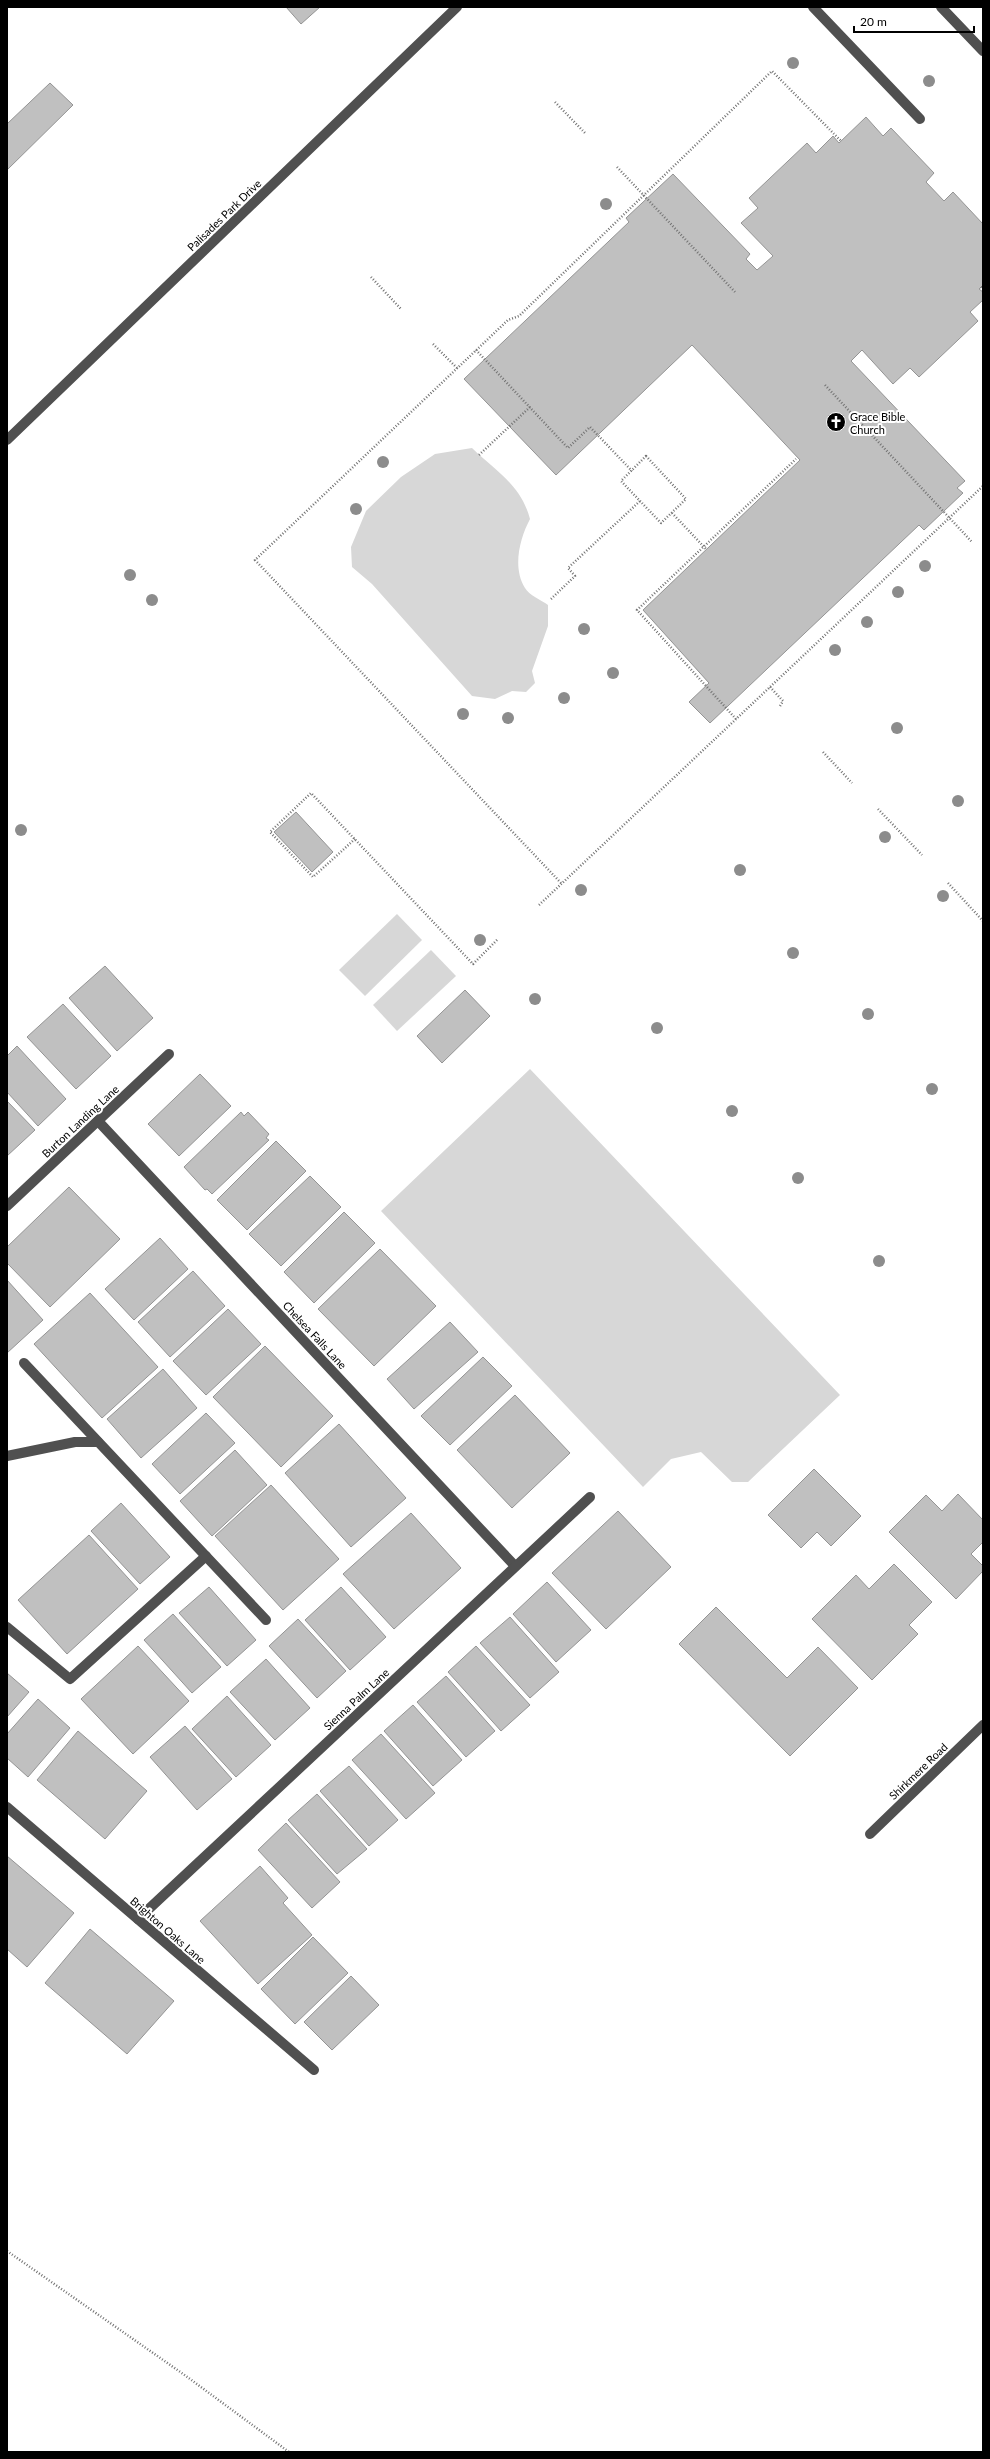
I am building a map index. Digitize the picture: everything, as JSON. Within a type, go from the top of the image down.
[{"type":"street","name":"Palisades Park Drive","points":[[7,440],[457,7]]},
{"type":"street","points":[[813,7],[920,120]]},
{"type":"street","points":[[941,7],[983,51]]},
{"type":"street","name":"Burton Landing Lane","points":[[7,1206],[169,1054]]},
{"type":"street","name":"Chelsea Falls Lane","points":[[98,1121],[515,1566]]},
{"type":"street","points":[[24,1363],[266,1620]]},
{"type":"street","points":[[7,1456],[76,1442],[98,1442]]},
{"type":"street","name":"Sienna Palm Lane","points":[[138,1920],[590,1497]]},
{"type":"street","points":[[7,1627],[70,1678],[206,1556]]},
{"type":"street","name":"Shirkmere Road","points":[[870,1834],[983,1725]]},
{"type":"street","name":"Brighton Oaks Lane","points":[[7,1808],[314,2070]]},
{"type":"path","points":[[562,883],[255,560],[508,320],[519,316],[772,71],[841,141]]},
{"type":"path","points":[[555,102],[585,133]]},
{"type":"path","points":[[617,168],[735,292]]},
{"type":"path","points":[[372,277],[401,309]]},
{"type":"path","points":[[433,344],[457,368]]},
{"type":"path","points":[[476,350],[568,448],[590,427],[632,471]]},
{"type":"path","points":[[825,385],[972,542]]},
{"type":"path","points":[[479,455],[530,407]]},
{"type":"path","points":[[646,456],[686,499],[661,523],[640,501],[621,481],[646,456]]},
{"type":"path","points":[[736,719],[637,610],[796,459]]},
{"type":"path","points":[[539,905],[983,486]]},
{"type":"path","points":[[551,599],[575,576],[568,568],[640,501]]},
{"type":"path","points":[[672,512],[704,548]]},
{"type":"path","points":[[770,687],[783,701],[780,706]]},
{"type":"path","points":[[823,752],[852,783]]},
{"type":"path","points":[[355,839],[313,877],[270,832],[311,793],[355,839],[473,964],[498,939]]},
{"type":"path","points":[[878,809],[922,855]]},
{"type":"path","points":[[948,883],[983,921]]},
{"type":"path","points":[[7,2251],[186,2376],[289,2452]]},
{"type":"shaded area","points":[[472,448],[507,479],[521,497],[526,507],[530,519],[523,535],[519,553],[518,562],[521,580],[527,591],[548,605],[548,626],[532,671],[535,683],[526,692],[512,691],[495,699],[472,696],[372,584],[352,567],[351,547],[366,511],[401,477],[435,454]]},
{"type":"shaded area","points":[[397,914],[422,940],[365,996],[339,970]]},
{"type":"shaded area","points":[[431,950],[456,976],[397,1031],[373,1005]]},
{"type":"shaded area","points":[[530,1069],[840,1395],[748,1482],[732,1482],[701,1452],[671,1459],[643,1487],[381,1211]]},
{"type":"building","points":[[286,7],[320,7],[301,24]]},
{"type":"building","points":[[50,83],[73,105],[7,170],[7,124]]},
{"type":"building","name":"Grace Bible Church","points":[[866,117],[883,136],[891,128],[934,173],[926,182],[944,201],[953,192],[983,224],[983,285],[979,289],[983,292],[983,300],[970,312],[978,321],[919,377],[910,368],[893,384],[862,350],[851,361],[965,481],[957,488],[963,493],[924,530],[919,525],[710,723],[689,702],[709,683],[643,610],[800,460],[692,345],[556,475],[464,379],[629,222],[626,218],[673,174],[750,254],[746,259],[757,270],[773,256],[741,223],[758,208],[749,198],[807,143],[816,153],[833,136],[839,143]]},
{"type":"building","points":[[296,812],[333,852],[312,872],[274,832]]},
{"type":"building","points":[[105,966],[153,1018],[117,1051],[69,998]]},
{"type":"building","points":[[465,990],[490,1016],[442,1063],[417,1036]]},
{"type":"building","points":[[63,1004],[111,1056],[76,1089],[27,1037]]},
{"type":"building","points":[[17,1046],[66,1099],[38,1126],[7,1092],[7,1056]]},
{"type":"building","points":[[200,1074],[231,1106],[179,1156],[148,1124]]},
{"type":"building","points":[[7,1101],[35,1130],[7,1156]]},
{"type":"building","points":[[241,1112],[244,1116],[248,1112],[269,1134],[266,1138],[269,1140],[212,1194],[207,1189],[205,1190],[184,1167]]},
{"type":"building","points":[[276,1141],[306,1171],[247,1230],[217,1200]]},
{"type":"building","points":[[310,1176],[341,1207],[281,1266],[249,1234]]},
{"type":"building","points":[[69,1187],[120,1239],[50,1307],[7,1263],[7,1247]]},
{"type":"building","points":[[344,1212],[375,1243],[314,1303],[284,1272]]},
{"type":"building","points":[[160,1238],[188,1269],[134,1320],[105,1289]]},
{"type":"building","points":[[380,1249],[436,1306],[374,1366],[318,1309]]},
{"type":"building","points":[[193,1271],[225,1306],[170,1357],[138,1322]]},
{"type":"building","points":[[7,1280],[43,1320],[7,1353]]},
{"type":"building","points":[[90,1293],[158,1367],[102,1418],[34,1344]]},
{"type":"building","points":[[228,1309],[261,1344],[206,1395],[173,1361]]},
{"type":"building","points":[[450,1322],[478,1352],[414,1409],[387,1379]]},
{"type":"building","points":[[265,1346],[333,1416],[281,1467],[213,1397]]},
{"type":"building","points":[[483,1357],[512,1386],[450,1445],[421,1416]]},
{"type":"building","points":[[163,1369],[197,1408],[141,1458],[107,1419]]},
{"type":"building","points":[[515,1395],[570,1453],[512,1508],[457,1450]]},
{"type":"building","points":[[206,1413],[235,1443],[180,1494],[152,1464]]},
{"type":"building","points":[[339,1424],[406,1498],[351,1547],[285,1473]]},
{"type":"building","points":[[235,1450],[267,1485],[212,1536],[180,1501]]},
{"type":"building","points":[[814,1469],[861,1516],[831,1546],[817,1532],[801,1548],[768,1515]]},
{"type":"building","points":[[271,1485],[339,1559],[283,1610],[215,1536]]},
{"type":"building","points":[[958,1494],[983,1520],[983,1542],[971,1554],[983,1566],[983,1571],[956,1599],[889,1532],[926,1495],[942,1511]]},
{"type":"building","points":[[121,1503],[170,1557],[140,1584],[91,1531]]},
{"type":"building","points":[[618,1511],[671,1567],[606,1629],[552,1573]]},
{"type":"building","points":[[411,1513],[461,1568],[394,1629],[343,1574]]},
{"type":"building","points":[[89,1535],[138,1589],[67,1654],[18,1600]]},
{"type":"building","points":[[894,1564],[932,1602],[909,1625],[918,1634],[872,1680],[812,1619],[856,1575],[869,1589]]},
{"type":"building","points":[[547,1582],[591,1630],[556,1662],[513,1614]]},
{"type":"building","points":[[209,1587],[256,1640],[227,1666],[179,1613]]},
{"type":"building","points":[[341,1587],[386,1637],[350,1670],[305,1620]]},
{"type":"building","points":[[716,1607],[787,1678],[818,1647],[858,1688],[790,1756],[679,1644]]},
{"type":"building","points":[[173,1614],[221,1667],[192,1693],[144,1640]]},
{"type":"building","points":[[510,1617],[559,1672],[530,1698],[480,1643]]},
{"type":"building","points":[[298,1619],[346,1671],[317,1698],[269,1646]]},
{"type":"building","points":[[138,1646],[189,1701],[133,1754],[81,1699]]},
{"type":"building","points":[[476,1646],[530,1705],[501,1731],[448,1672]]},
{"type":"building","points":[[266,1659],[310,1708],[275,1740],[230,1692]]},
{"type":"building","points":[[7,1673],[29,1692],[7,1717]]},
{"type":"building","points":[[446,1676],[495,1731],[466,1757],[417,1702]]},
{"type":"building","points":[[227,1696],[271,1745],[236,1777],[192,1729]]},
{"type":"building","points":[[38,1699],[70,1728],[28,1777],[7,1758],[7,1734]]},
{"type":"building","points":[[413,1705],[462,1760],[433,1786],[384,1731]]},
{"type":"building","points":[[185,1726],[232,1779],[197,1810],[150,1757]]},
{"type":"building","points":[[78,1731],[147,1791],[105,1839],[37,1780]]},
{"type":"building","points":[[381,1734],[435,1793],[406,1819],[352,1760]]},
{"type":"building","points":[[349,1766],[398,1820],[369,1846],[320,1791]]},
{"type":"building","points":[[317,1794],[367,1849],[337,1874],[288,1820]]},
{"type":"building","points":[[286,1823],[340,1882],[312,1908],[258,1850]]},
{"type":"building","points":[[7,1856],[74,1913],[27,1967],[7,1949]]},
{"type":"building","points":[[260,1866],[288,1898],[283,1903],[312,1935],[258,1984],[200,1921]]},
{"type":"building","points":[[90,1929],[174,2001],[127,2054],[45,1983]]},
{"type":"building","points":[[313,1937],[348,1973],[295,2024],[261,1989]]},
{"type":"building","points":[[351,1976],[379,2005],[332,2050],[304,2022]]},
{"type":"place","name":"Grace Bible Church","points":[[836,422]]}]
